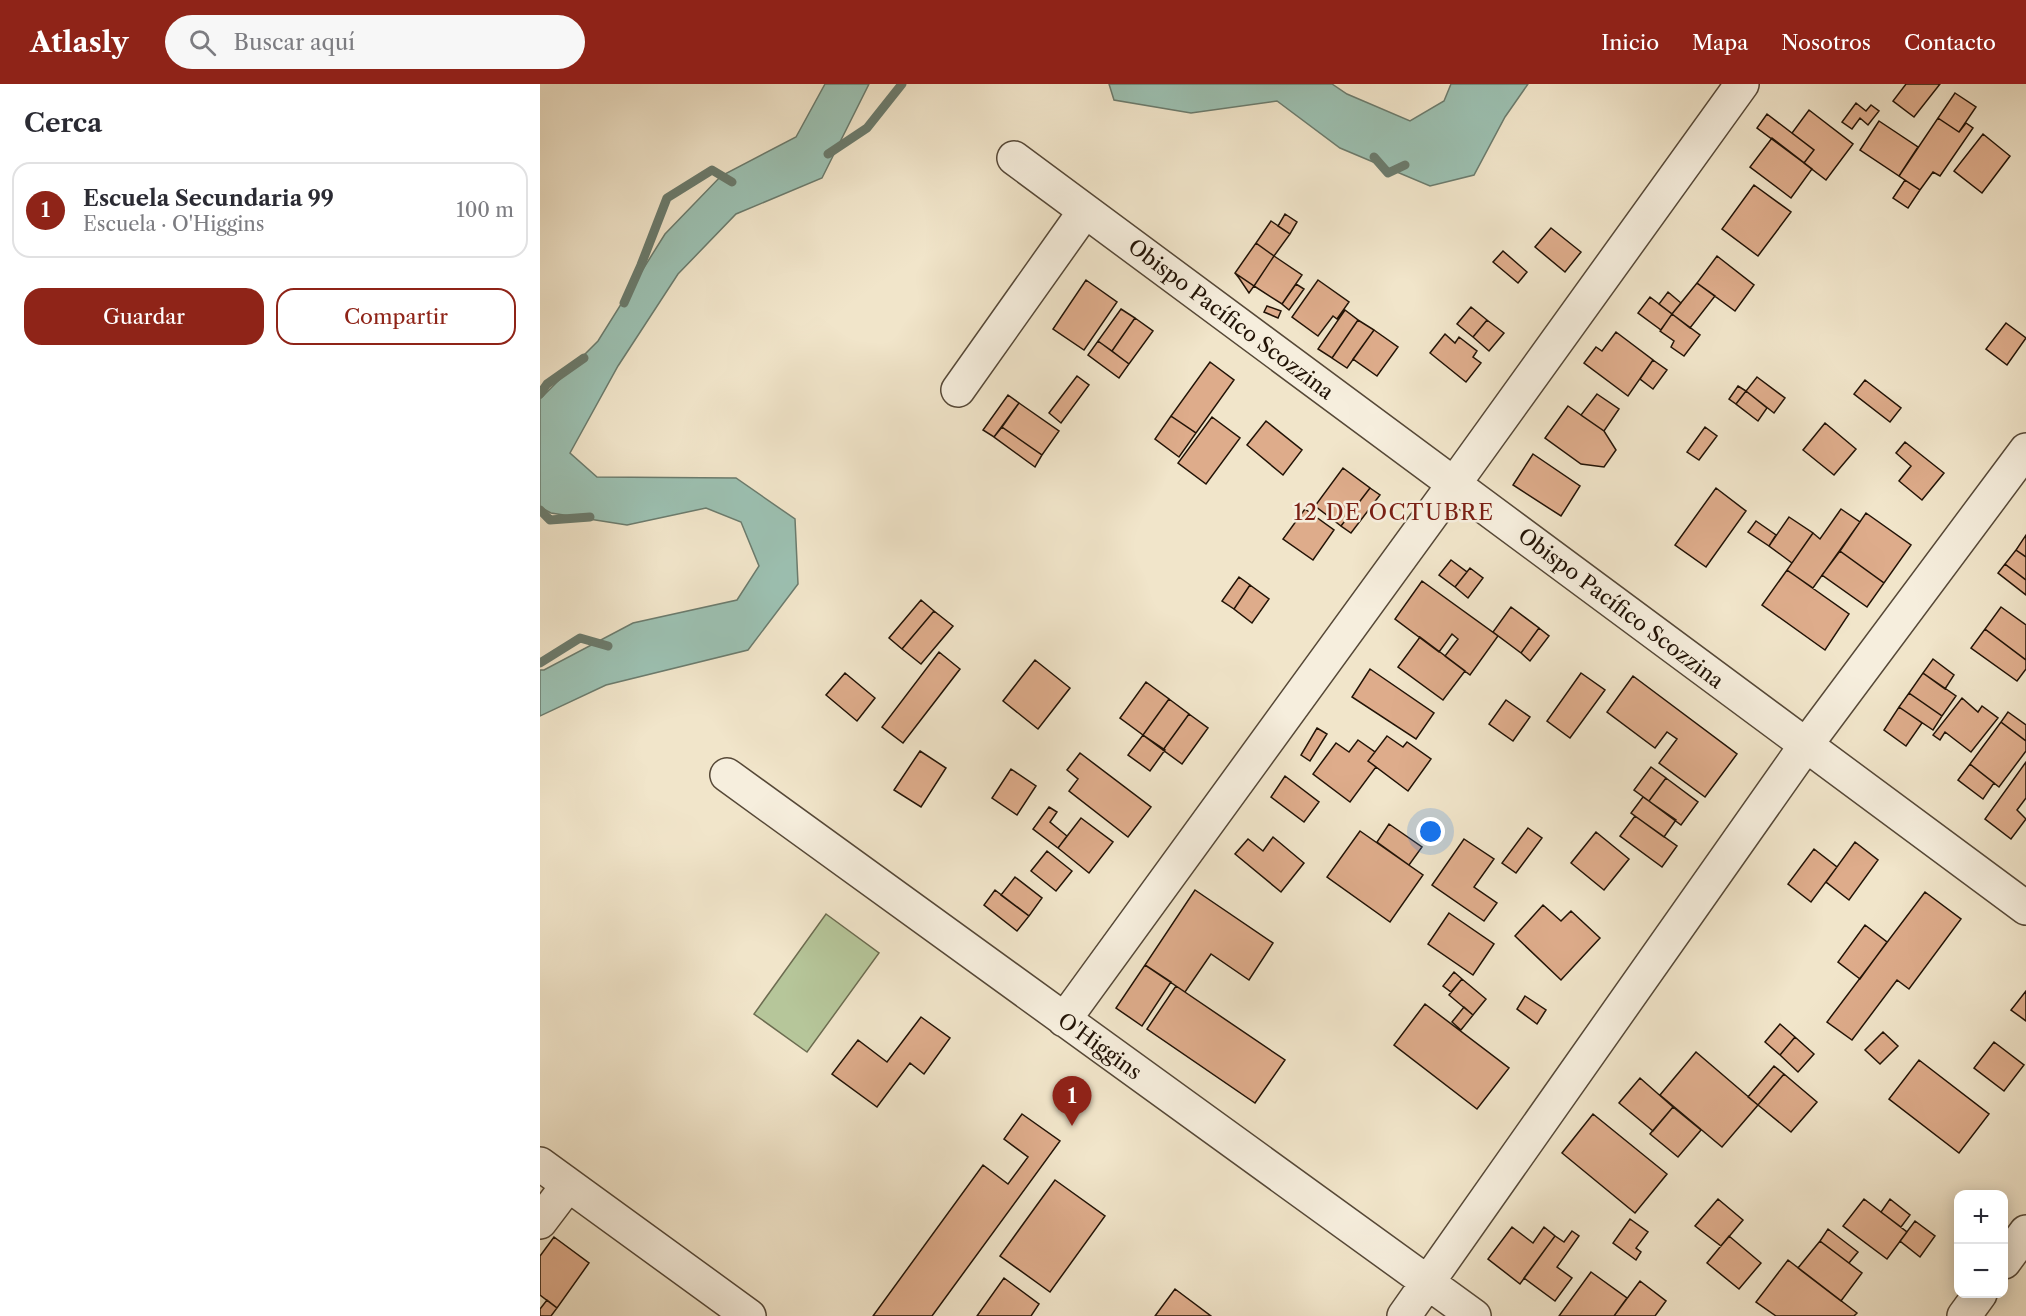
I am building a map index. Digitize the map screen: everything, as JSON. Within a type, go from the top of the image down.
[{"type":"street","points":[[1064,1020],[1742,84]]},
{"type":"street","name":"Obispo Pacífico Scozzina","points":[[1014,158],[2026,908]]},
{"type":"street","points":[[958,390],[1085,211]]},
{"type":"street","points":[[1404,1316],[1806,745],[2026,450]]},
{"type":"street","name":"O'Higgins","points":[[727,775],[1474,1316]]},
{"type":"street","points":[[540,1164],[749,1316]]},
{"type":"street","points":[[540,1222],[568,1185]]},
{"type":"street","points":[[2008,1257],[2026,1232]]},
{"type":"street","points":[[1964,1316],[1977,1298]]},
{"type":"shaded area","points":[[825,84],[869,84],[822,178],[736,214],[678,274],[618,366],[570,453],[597,477],[736,478],[795,519],[798,584],[748,650],[606,685],[540,716],[540,670],[544,670],[633,623],[737,600],[759,566],[741,522],[706,508],[627,525],[551,513],[540,507],[540,399],[598,341],[665,234],[721,176],[796,137]]},
{"type":"shaded area","points":[[1109,84],[1332,84],[1347,94],[1410,121],[1444,101],[1451,84],[1528,84],[1505,117],[1474,175],[1430,186],[1340,148],[1277,101],[1191,113],[1114,100]]},
{"type":"shaded area","points":[[826,914],[879,953],[807,1052],[754,1014]]},
{"type":"building","points":[[1906,84],[1940,84],[1914,117],[1893,101]]},
{"type":"building","points":[[1955,93],[1976,107],[1959,132],[1938,118]]},
{"type":"building","points":[[1856,103],[1866,111],[1871,105],[1879,111],[1868,125],[1860,118],[1852,129],[1842,122]]},
{"type":"building","points":[[1809,110],[1853,144],[1826,180],[1804,163],[1814,150],[1792,133]]},
{"type":"building","points":[[1767,114],[1814,150],[1804,163],[1757,128]]},
{"type":"building","points":[[1938,118],[1959,132],[1966,123],[1973,128],[1940,176],[1933,172],[1920,190],[1899,176]]},
{"type":"building","points":[[1879,121],[1918,147],[1899,176],[1860,150]]},
{"type":"building","points":[[1983,134],[2010,156],[1982,193],[1954,171]]},
{"type":"building","points":[[1772,138],[1812,169],[1791,198],[1750,167]]},
{"type":"building","points":[[1905,180],[1920,190],[1908,208],[1893,198]]},
{"type":"building","points":[[1754,185],[1791,212],[1758,256],[1722,229]]},
{"type":"building","points":[[1285,214],[1297,222],[1290,234],[1278,226]]},
{"type":"building","points":[[1271,221],[1290,234],[1274,256],[1256,243]]},
{"type":"building","points":[[1551,228],[1581,252],[1565,272],[1535,247]]},
{"type":"building","points":[[1256,243],[1274,256],[1254,286],[1235,273]]},
{"type":"building","points":[[1503,251],[1527,272],[1518,283],[1493,262]]},
{"type":"building","points":[[1274,256],[1302,275],[1282,304],[1254,286]]},
{"type":"building","points":[[1717,256],[1754,285],[1735,311],[1697,283]]},
{"type":"building","points":[[1235,273],[1254,286],[1249,293],[1239,278]]},
{"type":"building","points":[[1086,280],[1117,302],[1084,350],[1053,329]]},
{"type":"building","points":[[1318,280],[1349,302],[1337,319],[1333,316],[1318,336],[1292,317]]},
{"type":"building","points":[[1697,283],[1715,296],[1690,328],[1672,314]]},
{"type":"building","points":[[1296,284],[1304,289],[1289,310],[1282,304]]},
{"type":"building","points":[[1668,292],[1681,303],[1672,314],[1659,304]]},
{"type":"building","points":[[1650,297],[1672,314],[1661,330],[1638,313]]},
{"type":"building","points":[[1267,306],[1281,311],[1278,318],[1264,312]]},
{"type":"building","points":[[1471,307],[1487,320],[1473,337],[1457,324]]},
{"type":"building","points":[[1121,309],[1135,318],[1112,351],[1098,341]]},
{"type":"building","points":[[1345,310],[1358,320],[1332,358],[1318,349]]},
{"type":"building","points":[[1672,314],[1700,335],[1684,356],[1671,347],[1674,341],[1660,331]]},
{"type":"building","points":[[1135,318],[1153,331],[1129,364],[1112,351]]},
{"type":"building","points":[[1358,320],[1374,330],[1347,368],[1332,358]]},
{"type":"building","points":[[1487,320],[1504,333],[1489,351],[1473,337]]},
{"type":"building","points":[[2006,323],[2026,338],[2007,365],[1986,349]]},
{"type":"building","points":[[1374,330],[1398,347],[1377,376],[1353,359]]},
{"type":"building","points":[[1616,332],[1653,360],[1628,396],[1584,363],[1596,347],[1602,351]]},
{"type":"building","points":[[1445,334],[1455,343],[1459,337],[1477,351],[1473,357],[1481,363],[1466,382],[1430,353]]},
{"type":"building","points":[[1098,341],[1129,364],[1119,378],[1088,355]]},
{"type":"building","points":[[1653,360],[1667,370],[1653,389],[1640,379]]},
{"type":"building","points":[[1210,362],[1234,380],[1196,433],[1171,416]]},
{"type":"building","points":[[1077,376],[1089,385],[1061,423],[1049,413]]},
{"type":"building","points":[[1757,377],[1785,398],[1774,413],[1746,391]]},
{"type":"building","points":[[1865,380],[1901,408],[1890,422],[1854,394]]},
{"type":"building","points":[[1738,386],[1746,391],[1736,404],[1729,399]]},
{"type":"building","points":[[1746,391],[1767,408],[1758,421],[1736,404]]},
{"type":"building","points":[[1597,394],[1619,409],[1604,431],[1581,415]]},
{"type":"building","points":[[1008,395],[1019,403],[994,437],[983,430]]},
{"type":"building","points":[[1019,403],[1059,431],[1042,455],[1002,427]]},
{"type":"building","points":[[1568,406],[1604,431],[1616,450],[1604,467],[1581,464],[1545,438]]},
{"type":"building","points":[[1171,416],[1196,433],[1179,457],[1155,439]]},
{"type":"building","points":[[1212,417],[1240,438],[1206,484],[1178,463]]},
{"type":"building","points":[[1266,421],[1302,450],[1283,475],[1247,445]]},
{"type":"building","points":[[1825,423],[1856,449],[1834,475],[1803,450]]},
{"type":"building","points":[[1002,427],[1042,455],[1035,467],[994,437]]},
{"type":"building","points":[[1705,427],[1717,436],[1699,460],[1687,452]]},
{"type":"building","points":[[1905,442],[1944,473],[1922,500],[1899,481],[1911,466],[1896,453]]},
{"type":"building","points":[[1533,454],[1580,486],[1561,516],[1513,485]]},
{"type":"building","points":[[1343,468],[1370,488],[1341,526],[1315,506]]},
{"type":"building","points":[[1370,488],[1380,495],[1351,533],[1341,526]]},
{"type":"building","points":[[1716,488],[1746,511],[1706,567],[1675,545]]},
{"type":"building","points":[[1305,509],[1334,530],[1313,560],[1283,539]]},
{"type":"building","points":[[1841,509],[1860,522],[1813,588],[1787,570],[1813,533],[1820,539]]},
{"type":"building","points":[[1866,513],[1911,545],[1884,583],[1840,551]]},
{"type":"building","points":[[1789,517],[1813,533],[1792,563],[1769,546]]},
{"type":"building","points":[[1756,521],[1776,535],[1769,546],[1748,532]]},
{"type":"building","points":[[2026,535],[2026,557],[2016,550]]},
{"type":"building","points":[[2016,550],[2026,557],[2026,580],[2005,564]]},
{"type":"building","points":[[1840,551],[1884,583],[1867,607],[1822,575]]},
{"type":"building","points":[[1451,560],[1467,572],[1455,587],[1439,575]]},
{"type":"building","points":[[2005,564],[2026,580],[2026,595],[1998,573]]},
{"type":"building","points":[[1470,568],[1483,578],[1468,598],[1455,587]]},
{"type":"building","points":[[1787,570],[1849,614],[1825,650],[1762,605]]},
{"type":"building","points":[[1239,577],[1250,585],[1234,609],[1222,601]]},
{"type":"building","points":[[1422,581],[1498,636],[1470,675],[1445,656],[1458,639],[1452,634],[1439,652],[1395,619]]},
{"type":"building","points":[[1250,585],[1269,599],[1252,623],[1234,609]]},
{"type":"building","points":[[921,600],[934,611],[902,649],[889,638]]},
{"type":"building","points":[[1511,607],[1539,628],[1521,653],[1493,632]]},
{"type":"building","points":[[2001,607],[2026,625],[2026,660],[1985,629]]},
{"type":"building","points":[[934,611],[953,626],[921,664],[902,649]]},
{"type":"building","points":[[1539,628],[1549,636],[1530,661],[1521,653]]},
{"type":"building","points":[[1985,629],[2026,660],[2026,669],[2017,681],[1971,648]]},
{"type":"building","points":[[1420,637],[1465,671],[1443,700],[1398,667]]},
{"type":"building","points":[[939,652],[960,669],[903,743],[882,727]]},
{"type":"building","points":[[1933,659],[1954,675],[1945,689],[1923,673]]},
{"type":"building","points":[[1035,660],[1070,688],[1038,729],[1003,701]]},
{"type":"building","points":[[1370,669],[1434,713],[1416,739],[1352,697]]},
{"type":"building","points":[[845,673],[875,698],[857,721],[826,695]]},
{"type":"building","points":[[1581,673],[1605,690],[1570,738],[1547,721]]},
{"type":"building","points":[[1923,673],[1956,696],[1942,716],[1909,693]]},
{"type":"building","points":[[1633,676],[1737,754],[1705,797],[1659,763],[1677,739],[1667,732],[1655,748],[1607,712]]},
{"type":"building","points":[[1146,682],[1169,699],[1143,735],[1120,718]]},
{"type":"building","points":[[1909,693],[1942,716],[1933,730],[1899,707]]},
{"type":"building","points":[[1962,698],[1978,712],[1982,706],[1998,718],[1971,752],[1945,732],[1940,740],[1933,735]]},
{"type":"building","points":[[1169,699],[1189,714],[1163,750],[1143,735]]},
{"type":"building","points":[[1506,700],[1530,717],[1513,741],[1489,724]]},
{"type":"building","points":[[1899,707],[1922,723],[1906,746],[1884,730]]},
{"type":"building","points":[[2008,712],[2026,725],[2026,741],[2001,722]]},
{"type":"building","points":[[1189,714],[1208,728],[1182,764],[1163,750]]},
{"type":"building","points":[[2001,722],[2026,741],[2026,751],[1999,787],[1970,764]]},
{"type":"building","points":[[1317,728],[1327,734],[1310,761],[1301,755]]},
{"type":"building","points":[[1143,735],[1165,750],[1150,771],[1128,755]]},
{"type":"building","points":[[1387,736],[1403,747],[1407,742],[1431,759],[1408,791],[1368,761]]},
{"type":"building","points":[[1358,740],[1375,752],[1368,761],[1376,767],[1350,802],[1313,774],[1336,743],[1349,752]]},
{"type":"building","points":[[920,751],[946,768],[921,807],[894,790]]},
{"type":"building","points":[[1080,753],[1151,807],[1128,837],[1069,791],[1078,779],[1067,770]]},
{"type":"building","points":[[2026,762],[2026,798],[2017,810],[2026,819],[2011,839],[1985,819]]},
{"type":"building","points":[[1970,764],[1994,783],[1983,799],[1958,780]]},
{"type":"building","points":[[1651,767],[1666,778],[1649,801],[1634,790]]},
{"type":"building","points":[[1011,769],[1036,786],[1017,815],[992,798]]},
{"type":"building","points":[[1285,776],[1319,802],[1304,822],[1271,797]]},
{"type":"building","points":[[1666,778],[1698,802],[1681,825],[1649,801]]},
{"type":"building","points":[[1643,797],[1676,820],[1664,837],[1631,813]]},
{"type":"building","points":[[1049,807],[1057,812],[1050,822],[1067,836],[1058,848],[1033,829]]},
{"type":"building","points":[[1635,816],[1677,846],[1662,867],[1620,836]]},
{"type":"building","points":[[1081,818],[1113,842],[1089,873],[1058,848]]},
{"type":"building","points":[[1389,824],[1422,847],[1409,865],[1377,842]]},
{"type":"building","points":[[1528,828],[1542,838],[1516,873],[1502,863]]},
{"type":"building","points":[[1360,831],[1423,875],[1390,922],[1327,877]]},
{"type":"building","points":[[1596,832],[1629,859],[1604,890],[1571,863]]},
{"type":"building","points":[[1273,837],[1304,863],[1281,892],[1235,854],[1248,839],[1263,851]]},
{"type":"building","points":[[1464,839],[1494,859],[1474,887],[1497,903],[1484,921],[1432,885]]},
{"type":"building","points":[[1855,842],[1878,860],[1849,900],[1826,882]]},
{"type":"building","points":[[1814,849],[1837,867],[1811,902],[1788,884]]},
{"type":"building","points":[[1047,851],[1072,871],[1056,891],[1031,871]]},
{"type":"building","points":[[1015,877],[1042,898],[1029,916],[1001,895]]},
{"type":"building","points":[[995,890],[1029,916],[1017,931],[984,905]]},
{"type":"building","points":[[1195,890],[1273,943],[1249,980],[1211,954],[1185,992],[1145,965]]},
{"type":"building","points":[[1925,892],[1961,919],[1909,989],[1897,980],[1852,1040],[1827,1022]]},
{"type":"building","points":[[1543,905],[1561,921],[1571,911],[1600,938],[1561,980],[1515,936]]},
{"type":"building","points":[[1449,913],[1494,944],[1473,975],[1428,944]]},
{"type":"building","points":[[1865,925],[1887,942],[1860,979],[1838,962]]},
{"type":"building","points":[[1145,965],[1171,982],[1142,1026],[1116,1008]]},
{"type":"building","points":[[1454,972],[1462,979],[1451,992],[1443,986]]},
{"type":"building","points":[[1462,979],[1486,999],[1473,1015],[1449,995]]},
{"type":"building","points":[[1176,986],[1285,1060],[1255,1103],[1147,1029]]},
{"type":"building","points":[[2026,991],[2026,1021],[2011,1010]]},
{"type":"building","points":[[1525,996],[1546,1010],[1537,1024],[1517,1009]]},
{"type":"building","points":[[1425,1004],[1509,1068],[1477,1109],[1394,1045]]},
{"type":"building","points":[[1464,1007],[1473,1015],[1461,1030],[1452,1022]]},
{"type":"building","points":[[921,1017],[950,1038],[924,1074],[910,1063],[877,1107],[832,1074],[858,1040],[887,1062]]},
{"type":"building","points":[[1780,1024],[1795,1037],[1780,1055],[1765,1042]]},
{"type":"building","points":[[1883,1032],[1898,1046],[1880,1064],[1865,1050]]},
{"type":"building","points":[[1795,1037],[1814,1054],[1798,1072],[1780,1055]]},
{"type":"building","points":[[1994,1042],[2024,1065],[2004,1091],[1974,1068]]},
{"type":"building","points":[[1696,1052],[1758,1105],[1722,1147],[1660,1095]]},
{"type":"building","points":[[1919,1060],[1989,1114],[1959,1153],[1889,1099]]},
{"type":"building","points":[[1774,1066],[1784,1074],[1758,1105],[1748,1097]]},
{"type":"building","points":[[1784,1074],[1817,1102],[1791,1132],[1758,1105]]},
{"type":"building","points":[[1640,1078],[1673,1107],[1653,1131],[1619,1103]]},
{"type":"building","points":[[1673,1107],[1701,1130],[1678,1157],[1650,1134]]},
{"type":"building","points":[[1022,1114],[1060,1141],[932,1316],[873,1316],[983,1165],[1008,1184],[1028,1157],[1004,1139]]},
{"type":"building","points":[[1593,1114],[1667,1174],[1635,1213],[1562,1153]]},
{"type":"building","points":[[1055,1180],[1105,1216],[1050,1292],[1000,1256]]},
{"type":"building","points":[[1718,1199],[1743,1220],[1721,1246],[1695,1226]]},
{"type":"building","points":[[1864,1199],[1907,1232],[1887,1259],[1843,1226]]},
{"type":"building","points":[[1890,1199],[1910,1215],[1901,1227],[1881,1212]]},
{"type":"building","points":[[1630,1219],[1648,1232],[1636,1248],[1641,1252],[1636,1260],[1613,1243]]},
{"type":"building","points":[[1915,1221],[1935,1236],[1920,1257],[1900,1241]]},
{"type":"building","points":[[1512,1227],[1533,1243],[1544,1227],[1555,1236],[1520,1284],[1488,1259]]},
{"type":"building","points":[[1828,1229],[1858,1252],[1849,1263],[1820,1241]]},
{"type":"building","points":[[1572,1231],[1579,1236],[1557,1267],[1572,1278],[1555,1301],[1524,1278],[1555,1236],[1564,1242]]},
{"type":"building","points":[[1729,1236],[1761,1263],[1739,1289],[1707,1263]]},
{"type":"building","points":[[554,1237],[589,1263],[557,1308],[540,1295],[540,1256]]},
{"type":"building","points":[[1820,1241],[1862,1273],[1841,1301],[1798,1268]]},
{"type":"building","points":[[1788,1260],[1857,1313],[1854,1316],[1776,1316],[1756,1302]]},
{"type":"building","points":[[1591,1272],[1627,1298],[1614,1316],[1559,1316]]},
{"type":"building","points":[[1004,1278],[1039,1304],[1031,1316],[977,1316]]},
{"type":"building","points":[[1640,1281],[1666,1301],[1655,1316],[1614,1316]]},
{"type":"building","points":[[1175,1289],[1211,1316],[1155,1316]]},
{"type":"building","points":[[547,1300],[557,1308],[551,1316],[540,1316],[540,1309]]},
{"type":"waterway","points":[[828,154],[867,128],[902,84]]},
{"type":"waterway","points":[[1374,157],[1388,173],[1405,165]]},
{"type":"waterway","points":[[624,303],[667,198],[712,170],[732,182]]},
{"type":"waterway","points":[[540,394],[547,384],[584,358]]},
{"type":"waterway","points":[[540,510],[550,520],[590,517]]},
{"type":"waterway","points":[[540,663],[580,638],[608,646]]},
{"type":"place","name":"Escuela Secundaria 99","points":[[1072,1126]]},
{"type":"district","name":"12 DE OCTUBRE","points":[[1394,512]]}]
